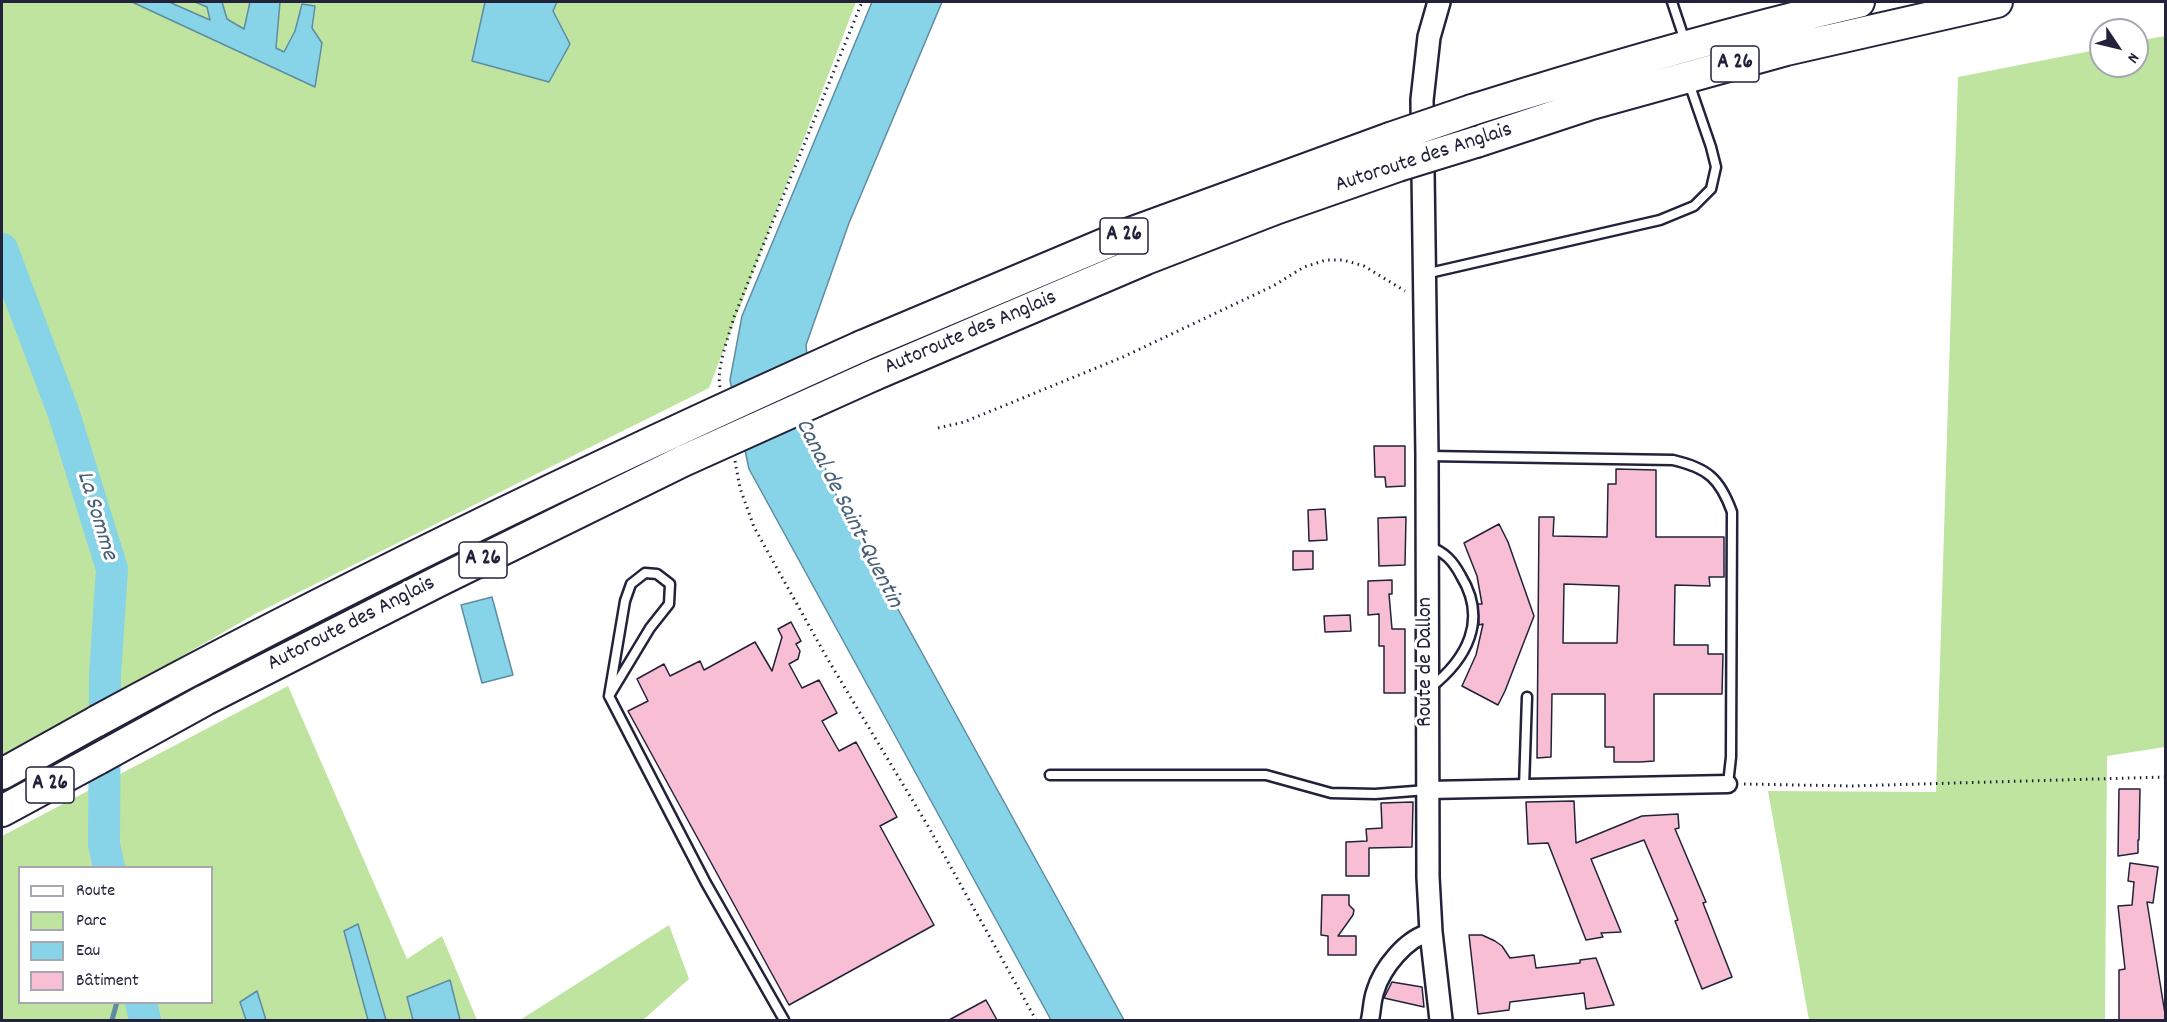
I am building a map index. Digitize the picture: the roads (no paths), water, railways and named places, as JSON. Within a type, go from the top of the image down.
[{"type":"highway","name":"Autoroute des Anglais","points":[[2,774],[189,671],[422,552],[673,431],[862,346],[1130,233],[1472,110],[1581,76],[1768,23],[1859,2]]},
{"type":"highway","name":"Autoroute des Anglais","points":[[2,811],[204,700],[684,461],[874,375],[1146,259],[1278,208],[1398,166],[1591,104],[1786,50],[1998,2]]},
{"type":"street","name":"Route de Dallon","points":[[1439,2],[1429,37],[1422,100],[1427,456],[1428,877],[1431,932],[1442,1020]]},
{"type":"street","points":[[1428,790],[1728,784]]},
{"type":"street","points":[[1370,1020],[1374,993],[1382,973],[1400,952],[1423,934],[1431,932]]},
{"type":"lane","points":[[1672,2],[1686,46]]},
{"type":"lane","points":[[1425,274],[1660,220],[1694,206],[1711,189],[1716,167],[1687,78]]},
{"type":"lane","points":[[1427,456],[1673,460],[1705,471],[1716,481],[1726,496],[1732,513],[1731,757],[1728,784]]},
{"type":"lane","points":[[1427,545],[1443,552],[1454,563],[1466,584],[1473,606],[1472,632],[1463,653],[1446,676],[1427,690]]},
{"type":"lane","points":[[609,696],[650,628],[669,604],[670,584],[657,574],[645,573],[631,584],[625,602],[609,696],[706,883],[784,1020]]},
{"type":"lane","points":[[1524,787],[1527,697]]},
{"type":"lane","points":[[1050,775],[1266,775],[1331,793],[1375,794],[1428,790]]},
{"type":"water","points":[[132,2],[169,2],[210,20],[207,7],[195,2],[222,2],[227,19],[244,29],[250,2],[280,2],[276,48],[284,52],[295,31],[302,4],[315,6],[312,28],[322,43],[315,87]]},
{"type":"water","points":[[485,2],[557,2],[553,11],[570,44],[549,82],[472,61]]},
{"type":"water","points":[[872,2],[942,2],[849,223],[806,345],[815,443],[839,502],[1124,1020],[1051,1020],[749,469],[730,380],[742,316]]},
{"type":"water","points":[[492,597],[513,675],[482,683],[461,605]]},
{"type":"water","points":[[358,924],[386,1020],[368,1020],[344,931]]},
{"type":"water","points":[[450,980],[460,1020],[413,1020],[407,997]]},
{"type":"water","points":[[257,991],[266,1020],[246,1020],[240,1002]]},
{"type":"waterway","name":"La Somme","points":[[2,249],[64,414],[112,569],[105,675],[104,844],[109,866]]},
{"type":"waterway","points":[[112,1020],[116,1004]]},
{"type":"waterway","name":"La Somme","points":[[141,1004],[145,1020]]},
{"type":"water label","name":"Canal de Saint-Quentin","points":[[847,514]]}]
